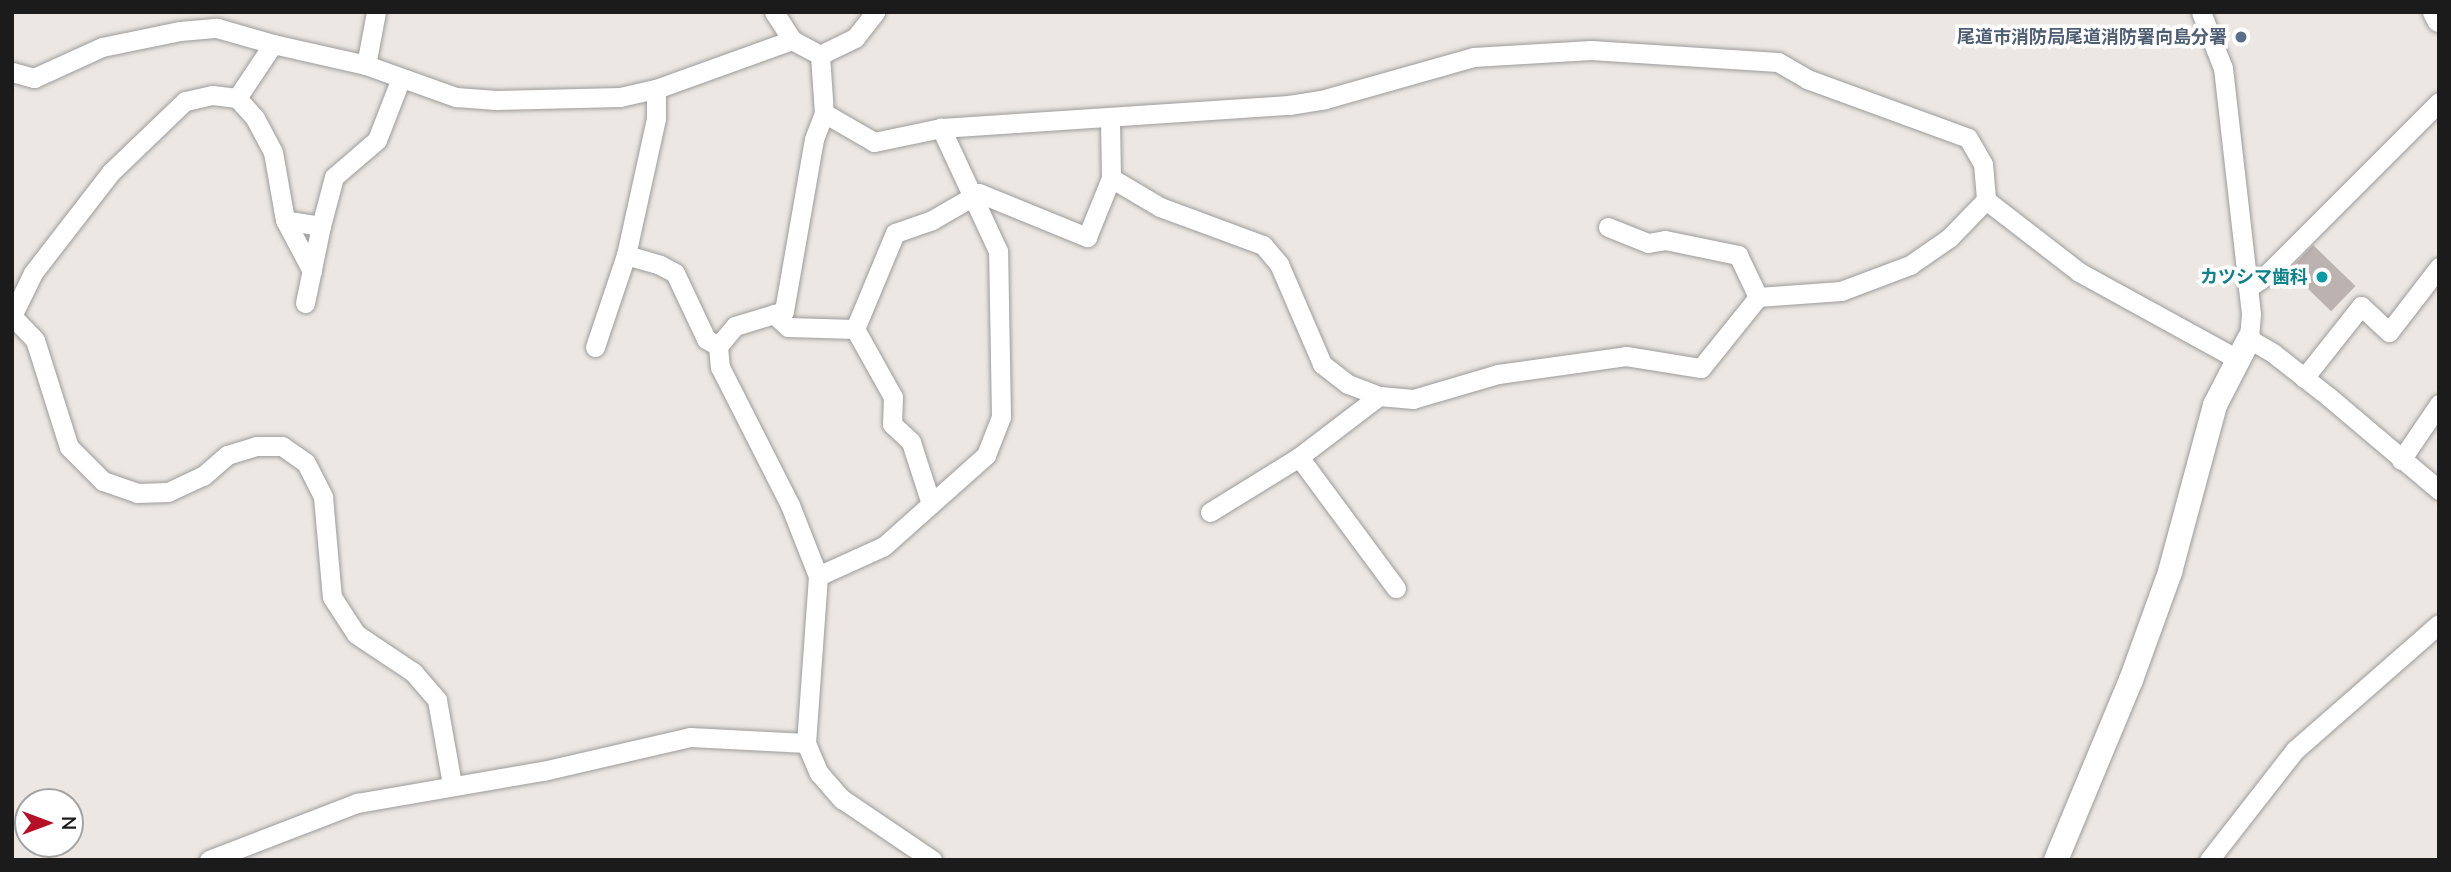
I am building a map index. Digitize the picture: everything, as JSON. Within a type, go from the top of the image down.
[{"type":"street","points":[[366,65],[376,12]]},
{"type":"street","points":[[774,12],[792,40],[820,55]]},
{"type":"street","points":[[820,55],[855,38],[875,12]]},
{"type":"street","points":[[2056,860],[2136,668],[2170,572],[2216,405],[2244,350],[2251,314],[2223,68],[2201,12]]},
{"type":"street","points":[[2435,12],[2439,20]]},
{"type":"street","points":[[12,72],[34,78],[102,47],[180,31],[217,28],[366,65],[456,97],[496,100],[620,97],[656,89],[792,40]]},
{"type":"street","points":[[237,98],[273,44]]},
{"type":"street","points":[[824,113],[874,142],[941,128],[1289,105],[1325,99],[1473,57],[1591,50],[1778,62],[1807,79],[1968,138],[1983,164],[1986,200],[2079,272],[2244,350],[2273,353],[2439,490]]},
{"type":"street","points":[[820,55],[824,113],[814,139],[784,311],[735,326],[719,346],[720,367],[790,505],[818,576],[806,743],[819,773],[842,799],[932,860]]},
{"type":"street","points":[[305,303],[334,177],[377,140],[401,78]]},
{"type":"street","points":[[595,347],[626,256],[656,118],[656,89]]},
{"type":"street","points":[[312,271],[285,220],[273,152],[255,118],[237,98],[212,95],[186,101],[111,172],[33,273],[12,316],[35,340],[69,447],[103,481],[137,493],[168,492],[203,476],[226,455],[256,446],[282,446],[306,463],[323,497],[332,597],[356,634],[414,673],[437,700],[452,784]]},
{"type":"street","points":[[2248,288],[2265,276],[2439,102]]},
{"type":"street","points":[[855,329],[895,233],[932,220],[972,195],[979,193],[1087,237],[1111,178],[1110,118]]},
{"type":"street","points":[[818,576],[884,546],[986,455],[1001,417],[998,251],[941,128]]},
{"type":"street","points":[[1111,178],[1160,207],[1263,246],[1279,264],[1322,364],[1349,384],[1379,396],[1413,399],[1498,374],[1626,356],[1701,368],[1758,297],[1841,291],[1910,265],[1949,238],[1986,200]]},
{"type":"street","points":[[285,220],[321,226]]},
{"type":"street","points":[[1608,227],[1648,243],[1665,240],[1738,255],[1758,297]]},
{"type":"street","points":[[626,256],[660,265],[675,273],[706,339],[719,346]]},
{"type":"street","points":[[2305,378],[2361,306],[2389,332],[2439,267]]},
{"type":"street","points":[[774,314],[788,327],[855,329]]},
{"type":"street","points":[[855,329],[893,397],[892,424],[911,442],[931,504]]},
{"type":"street","points":[[1210,512],[1299,457],[1379,396]]},
{"type":"street","points":[[2401,460],[2439,404]]},
{"type":"street","points":[[1299,457],[1396,587]]},
{"type":"street","points":[[2209,860],[2295,750],[2439,624]]},
{"type":"street","points":[[209,860],[357,803],[452,784],[543,771],[690,737],[806,743]]},
{"type":"building","name":"カツシマ歯科","points":[[2313,245],[2355,286],[2331,311],[2289,270]]},
{"type":"place","name":"尾道市消防局尾道消防署向島分署","points":[[2241,37]]},
{"type":"place","name":"カツシマ歯科","points":[[2322,277]]}]
